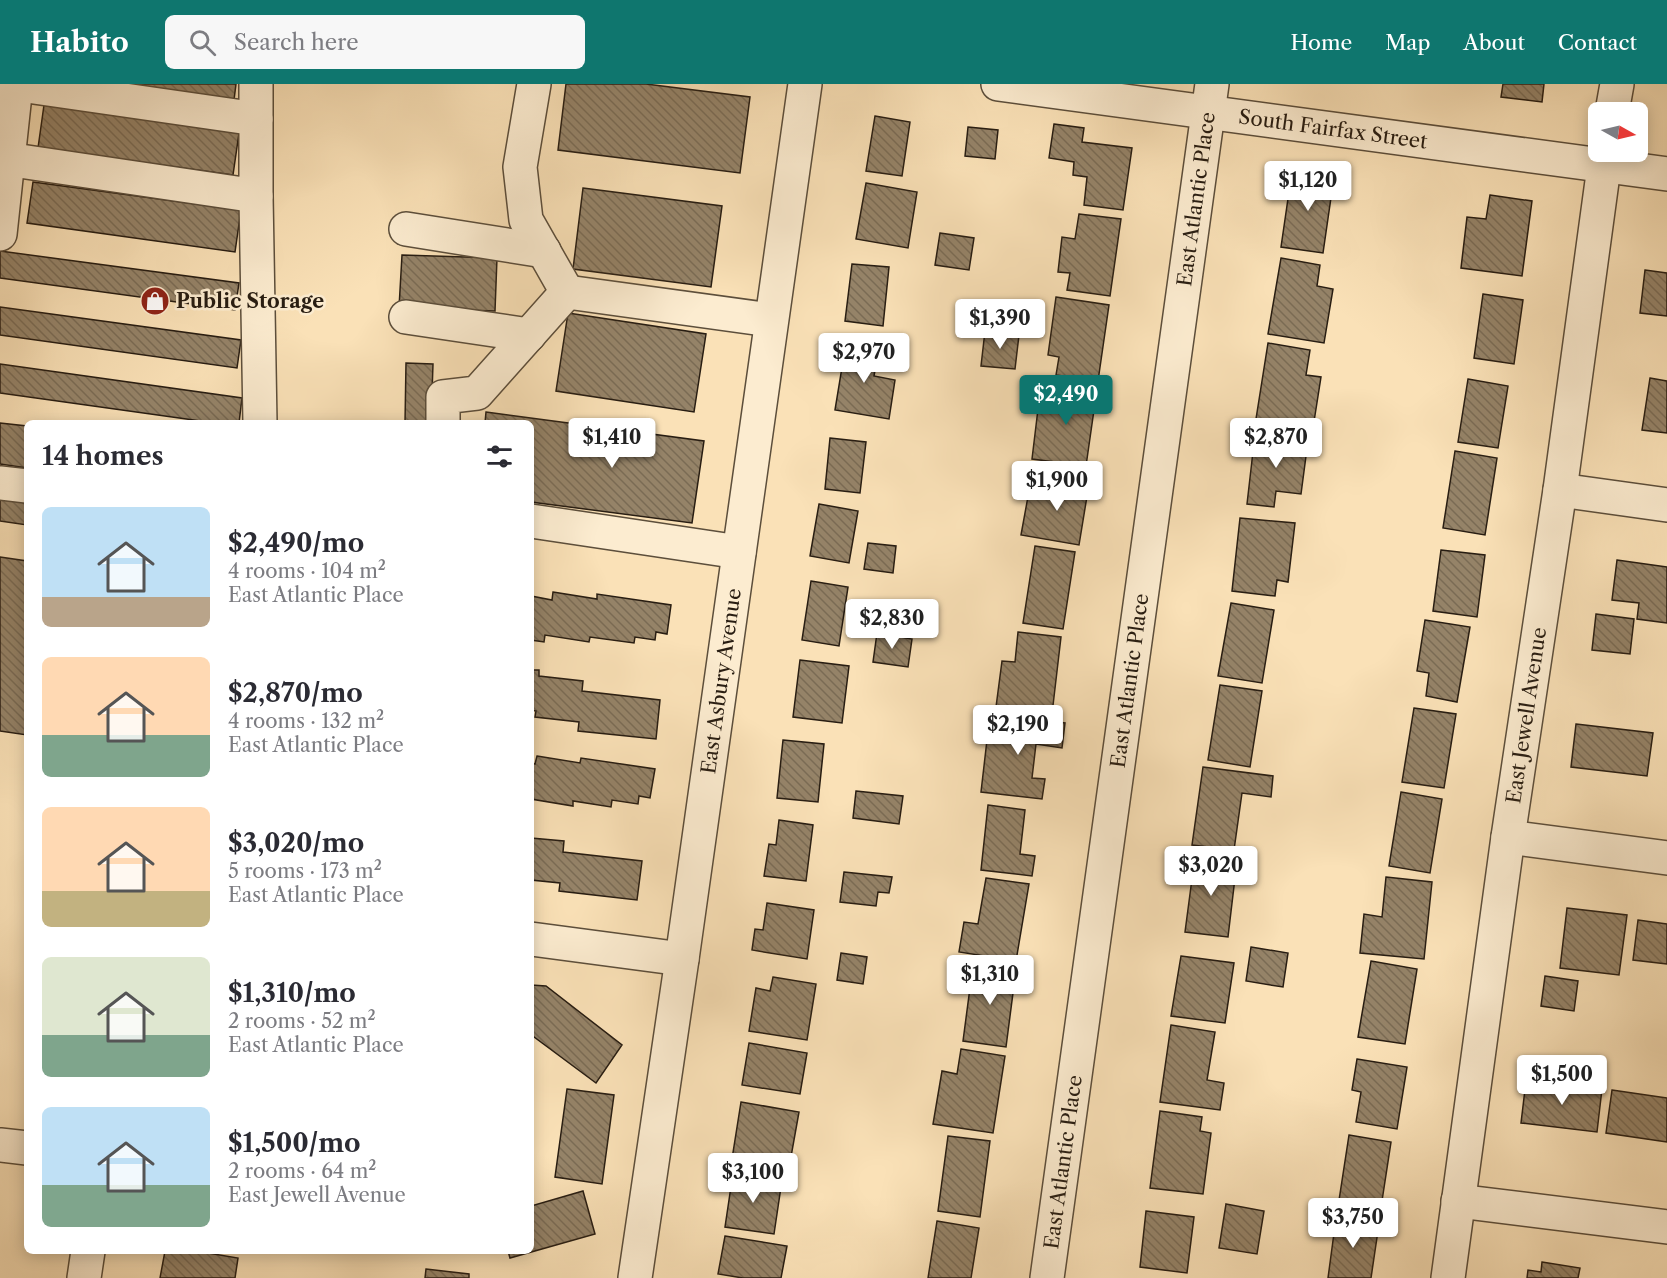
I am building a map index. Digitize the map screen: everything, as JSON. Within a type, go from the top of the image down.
[{"type":"street","points":[[0,234],[4,158],[15,84],[256,119]]},
{"type":"street","points":[[255,84],[260,420]]},
{"type":"street","points":[[534,84],[520,167],[526,220],[567,292]]},
{"type":"street","name":"South Fairfax Street","points":[[1005,84],[1210,98],[1588,155]]},
{"type":"street","points":[[1614,102],[1617,84]]},
{"type":"street","name":"East Asbury Avenue","points":[[635,1278],[771,320],[796,85]]},
{"type":"street","name":"East Atlantic Place","points":[[1047,1278],[1210,98]]},
{"type":"street","points":[[4,158],[256,196]]},
{"type":"street","name":"East Jewell Avenue","points":[[1448,1278],[1508,837],[1560,490],[1604,162]]},
{"type":"street","name":"South Fairfax Street","points":[[1620,162],[1667,174]]},
{"type":"street","points":[[406,229],[544,251]]},
{"type":"street","points":[[567,292],[771,320]]},
{"type":"street","points":[[443,420],[444,397],[477,393],[567,292]]},
{"type":"street","points":[[406,317],[529,335]]},
{"type":"street","points":[[0,483],[24,486]]},
{"type":"street","points":[[1560,490],[1667,505]]},
{"type":"street","points":[[534,521],[739,552]]},
{"type":"street","points":[[1508,837],[1667,858]]},
{"type":"street","points":[[534,939],[682,959]]},
{"type":"street","points":[[1458,1201],[1667,1227]]},
{"type":"street","points":[[84,1278],[88,1254]]},
{"type":"building","points":[[112,84],[236,84],[234,100]]},
{"type":"building","points":[[566,84],[646,84],[750,97],[740,173],[558,150]]},
{"type":"building","points":[[1503,84],[1544,84],[1542,102],[1501,97]]},
{"type":"building","points":[[44,105],[239,133],[233,175],[38,148]]},
{"type":"building","points":[[875,116],[910,122],[902,176],[866,171]]},
{"type":"building","points":[[1054,124],[1084,128],[1082,142],[1132,148],[1123,210],[1084,205],[1087,177],[1073,175],[1074,162],[1049,158]]},
{"type":"building","points":[[968,127],[998,130],[995,159],[965,156]]},
{"type":"building","points":[[1292,171],[1334,177],[1323,253],[1281,247]]},
{"type":"building","points":[[33,182],[241,210],[235,252],[27,223]]},
{"type":"building","points":[[866,183],[917,192],[908,248],[856,239]]},
{"type":"building","points":[[583,188],[722,206],[711,287],[573,269]]},
{"type":"building","points":[[1490,195],[1532,201],[1522,276],[1461,268],[1467,217],[1486,219]]},
{"type":"building","points":[[1079,214],[1121,219],[1110,296],[1067,290],[1070,273],[1058,272],[1062,237],[1075,239]]},
{"type":"building","points":[[940,233],[974,238],[969,270],[935,265]]},
{"type":"building","points":[[0,251],[239,283],[235,310],[0,278]]},
{"type":"building","points":[[402,255],[497,258],[495,311],[399,308]]},
{"type":"building","points":[[1281,258],[1320,265],[1317,286],[1333,289],[1324,343],[1268,334]]},
{"type":"building","points":[[852,264],[889,267],[883,326],[845,321]]},
{"type":"building","points":[[1645,270],[1667,273],[1667,316],[1640,313]]},
{"type":"building","points":[[1483,294],[1523,300],[1514,364],[1474,358]]},
{"type":"building","points":[[1056,297],[1109,305],[1098,381],[1056,375],[1059,357],[1048,355]]},
{"type":"building","points":[[0,307],[241,340],[237,368],[0,335]]},
{"type":"building","points":[[568,313],[706,334],[694,412],[556,391]]},
{"type":"building","points":[[985,331],[1019,335],[1015,369],[981,366]]},
{"type":"building","points":[[846,343],[879,348],[874,376],[895,380],[889,419],[835,410]]},
{"type":"building","points":[[1268,343],[1310,350],[1306,375],[1321,377],[1313,428],[1256,419]]},
{"type":"building","points":[[406,363],[433,364],[431,420],[405,420]]},
{"type":"building","points":[[0,364],[242,398],[239,420],[194,420],[0,393]]},
{"type":"building","points":[[1650,378],[1667,381],[1667,433],[1642,430]]},
{"type":"building","points":[[1468,379],[1508,386],[1498,448],[1458,442]]},
{"type":"building","points":[[1054,383],[1097,389],[1086,466],[1032,459],[1038,409],[1050,411]]},
{"type":"building","points":[[486,412],[704,441],[692,523],[534,502],[534,420],[485,420]]},
{"type":"building","points":[[0,423],[24,426],[24,468],[0,464]]},
{"type":"building","points":[[1255,434],[1308,441],[1301,494],[1276,491],[1274,507],[1247,504]]},
{"type":"building","points":[[830,438],[866,442],[860,493],[825,489]]},
{"type":"building","points":[[1455,451],[1497,458],[1485,535],[1443,528]]},
{"type":"building","points":[[1049,477],[1089,484],[1079,545],[1021,535],[1029,491],[1046,493]]},
{"type":"building","points":[[0,494],[24,498],[24,525],[0,521]]},
{"type":"building","points":[[819,504],[858,511],[849,563],[810,556]]},
{"type":"building","points":[[1240,518],[1295,523],[1288,582],[1277,580],[1275,596],[1232,591]]},
{"type":"building","points":[[868,543],[896,546],[893,573],[864,569]]},
{"type":"building","points":[[1035,546],[1075,552],[1063,629],[1023,623]]},
{"type":"building","points":[[1441,550],[1485,555],[1477,617],[1433,611]]},
{"type":"building","points":[[0,557],[24,561],[24,735],[0,731]]},
{"type":"building","points":[[1617,560],[1667,567],[1667,623],[1637,619],[1639,603],[1612,600]]},
{"type":"building","points":[[811,581],[848,587],[839,646],[802,640]]},
{"type":"building","points":[[553,592],[597,599],[597,594],[671,605],[667,634],[656,632],[655,640],[635,637],[634,643],[590,637],[589,642],[545,635],[544,642],[534,640],[534,597],[552,600]]},
{"type":"building","points":[[1231,603],[1274,610],[1262,683],[1218,676]]},
{"type":"building","points":[[1596,614],[1634,619],[1630,654],[1592,650]]},
{"type":"building","points":[[1425,620],[1470,627],[1457,702],[1426,696],[1429,673],[1417,671]]},
{"type":"building","points":[[1018,632],[1061,637],[1052,714],[996,707],[1002,661],[1015,662]]},
{"type":"building","points":[[877,633],[912,639],[908,667],[873,662]]},
{"type":"building","points":[[800,660],[849,666],[842,723],[793,717]]},
{"type":"building","points":[[534,670],[539,670],[539,676],[583,681],[582,691],[660,700],[656,739],[578,731],[579,722],[535,717],[536,711],[534,711]]},
{"type":"building","points":[[1220,685],[1262,691],[1250,767],[1208,760]]},
{"type":"building","points":[[1414,708],[1456,714],[1444,788],[1402,782]]},
{"type":"building","points":[[998,715],[1065,723],[1062,748],[1036,744],[1032,778],[1045,779],[1042,799],[981,792],[987,740],[995,742]]},
{"type":"building","points":[[1576,724],[1653,733],[1647,776],[1571,767]]},
{"type":"building","points":[[783,740],[824,744],[818,802],[777,798]]},
{"type":"building","points":[[537,756],[580,763],[581,758],[655,769],[650,798],[639,796],[638,804],[612,800],[611,807],[573,801],[573,806],[534,800]]},
{"type":"building","points":[[1203,767],[1273,776],[1271,797],[1242,793],[1234,850],[1192,845]]},
{"type":"building","points":[[856,791],[903,796],[899,824],[853,818]]},
{"type":"building","points":[[1401,792],[1442,799],[1430,873],[1389,866]]},
{"type":"building","points":[[988,805],[1025,810],[1020,854],[1035,856],[1032,876],[981,870]]},
{"type":"building","points":[[779,820],[813,825],[806,881],[764,876],[769,844],[776,845]]},
{"type":"building","points":[[534,838],[564,841],[563,852],[642,861],[637,900],[559,891],[560,883],[534,880]]},
{"type":"building","points":[[1195,856],[1237,861],[1228,937],[1185,932]]},
{"type":"building","points":[[844,872],[892,877],[889,893],[878,892],[876,906],[840,902]]},
{"type":"building","points":[[1386,877],[1432,882],[1424,959],[1360,953],[1364,914],[1382,917]]},
{"type":"building","points":[[986,878],[1029,884],[1016,961],[959,952],[964,922],[978,924]]},
{"type":"building","points":[[767,903],[814,910],[807,959],[752,950],[755,929],[763,930]]},
{"type":"building","points":[[1567,908],[1627,915],[1619,975],[1560,968]]},
{"type":"building","points":[[1638,920],[1667,924],[1667,964],[1633,960]]},
{"type":"building","points":[[1251,947],[1288,953],[1283,987],[1246,981]]},
{"type":"building","points":[[841,953],[867,957],[863,984],[837,980]]},
{"type":"building","points":[[1181,956],[1234,963],[1225,1023],[1171,1016]]},
{"type":"building","points":[[1371,961],[1417,969],[1405,1044],[1358,1037]]},
{"type":"building","points":[[973,965],[1016,970],[1006,1047],[963,1041]]},
{"type":"building","points":[[1545,976],[1578,981],[1574,1011],[1541,1006]]},
{"type":"building","points":[[773,977],[816,984],[807,1040],[749,1031],[756,988],[770,991]]},
{"type":"building","points":[[534,985],[546,986],[622,1045],[596,1083],[534,1037]]},
{"type":"building","points":[[1171,1025],[1215,1032],[1207,1080],[1224,1083],[1220,1110],[1160,1102]]},
{"type":"building","points":[[749,1043],[807,1053],[800,1094],[742,1085]]},
{"type":"building","points":[[961,1049],[1005,1056],[993,1133],[933,1124],[942,1071],[957,1074]]},
{"type":"building","points":[[1357,1059],[1407,1067],[1397,1129],[1356,1122],[1361,1092],[1352,1090]]},
{"type":"building","points":[[1526,1081],[1602,1089],[1597,1132],[1521,1123]]},
{"type":"building","points":[[567,1089],[614,1095],[602,1184],[555,1177]]},
{"type":"building","points":[[1612,1090],[1667,1098],[1667,1142],[1606,1133]]},
{"type":"building","points":[[741,1102],[799,1112],[789,1168],[732,1159]]},
{"type":"building","points":[[1160,1111],[1202,1117],[1200,1131],[1211,1133],[1203,1194],[1150,1188]]},
{"type":"building","points":[[1349,1135],[1391,1142],[1380,1214],[1338,1207]]},
{"type":"building","points":[[948,1136],[990,1141],[980,1217],[938,1211]]},
{"type":"building","points":[[733,1173],[766,1178],[765,1185],[781,1187],[774,1234],[725,1227]]},
{"type":"building","points":[[583,1191],[595,1234],[534,1251],[534,1205]]},
{"type":"building","points":[[1226,1204],[1264,1211],[1257,1254],[1219,1248]]},
{"type":"building","points":[[1146,1211],[1194,1217],[1187,1273],[1140,1267]]},
{"type":"building","points":[[1336,1218],[1379,1224],[1371,1278],[1328,1278]]},
{"type":"building","points":[[937,1221],[979,1228],[971,1278],[928,1278]]},
{"type":"building","points":[[725,1236],[787,1246],[781,1278],[743,1278],[718,1274]]},
{"type":"building","points":[[164,1254],[214,1254],[238,1258],[235,1278],[160,1278]]},
{"type":"building","points":[[509,1254],[524,1254],[510,1258]]},
{"type":"building","points":[[1542,1262],[1580,1268],[1578,1278],[1527,1278],[1528,1270],[1541,1272]]},
{"type":"building","points":[[426,1269],[469,1274],[469,1278],[425,1278]]},
{"type":"place","name":"Public Storage","points":[[155,301]]}]
